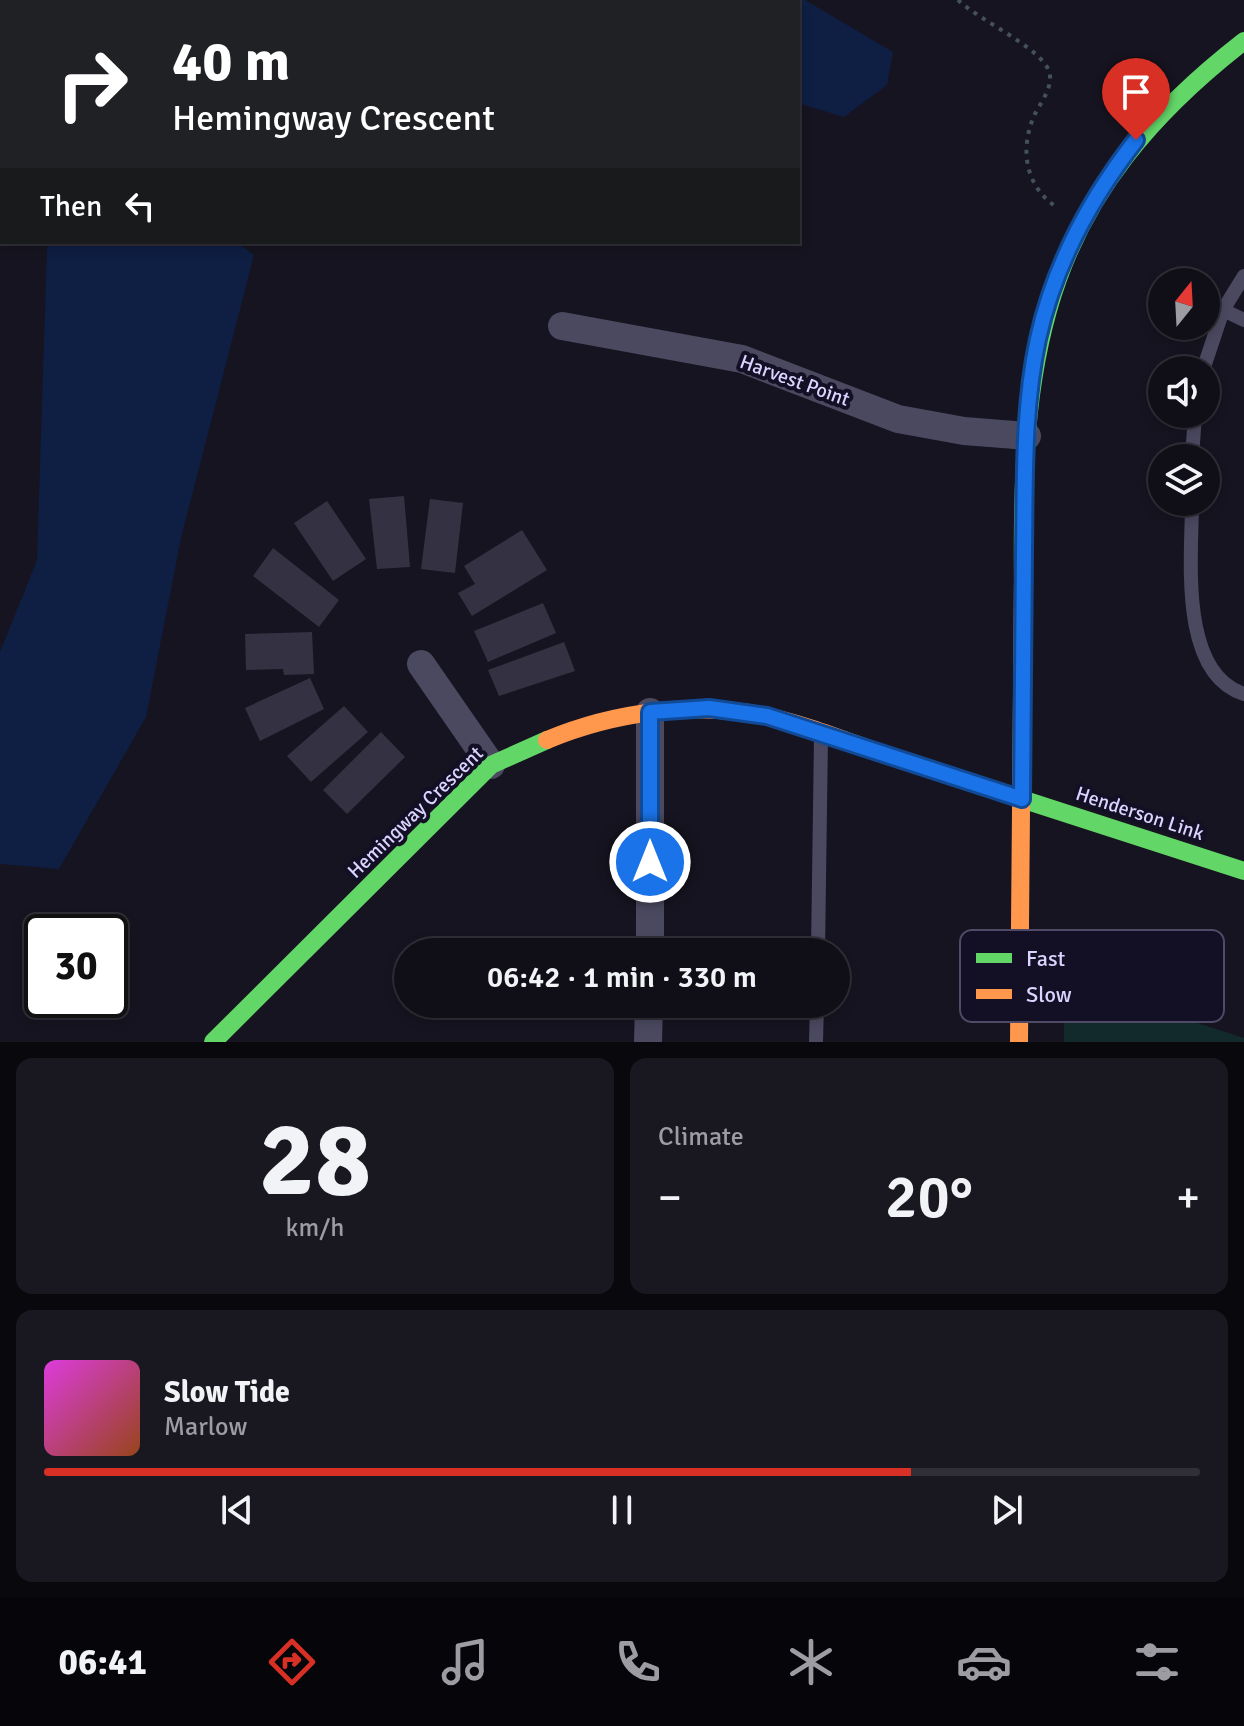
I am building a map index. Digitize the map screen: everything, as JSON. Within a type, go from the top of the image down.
[{"type":"street","points":[[1020,930],[1027,436],[1038,338],[1065,257],[1101,188],[1150,123],[1184,88],[1244,41]]},
{"type":"street","name":"Harvest Point","points":[[562,326],[742,359],[898,419],[964,431],[1027,436]]},
{"type":"street","points":[[421,664],[491,765]]},
{"type":"street","name":"Hemingway Crescent","points":[[213,1042],[491,765],[535,742],[581,725],[650,712],[709,708],[738,711],[821,732],[1022,799]]},
{"type":"street","points":[[650,712],[650,938]]},
{"type":"street","name":"Henderson Link","points":[[1022,799],[1244,871]]},
{"type":"street","points":[[648,1042],[649,1018]]},
{"type":"street","points":[[1019,1022],[1019,1042]]},
{"type":"lane","points":[[1208,356],[1223,310],[1244,276]]},
{"type":"lane","points":[[1223,310],[1244,320]]},
{"type":"lane","points":[[1192,516],[1192,616],[1198,644],[1213,669],[1244,694]]},
{"type":"lane","points":[[818,938],[821,732]]},
{"type":"lane","points":[[816,1042],[817,1018]]},
{"type":"path","points":[[958,0],[989,25],[1036,52],[1045,63],[1050,84],[1028,132],[1029,175],[1044,199],[1083,223]]},
{"type":"green space","points":[[1064,1022],[1194,1022],[1244,1038],[1244,1042],[1064,1042]]},
{"type":"water","points":[[800,0],[805,0],[893,52],[887,85],[844,117],[800,104]]},
{"type":"water","points":[[49,244],[239,244],[254,255],[181,538],[146,717],[59,869],[0,864],[0,652],[37,560]]},
{"type":"building","points":[[404,496],[410,567],[377,569],[369,499]]},
{"type":"building","points":[[430,499],[463,503],[455,573],[421,569]]},
{"type":"building","points":[[327,501],[366,559],[333,581],[294,523]]},
{"type":"building","points":[[522,530],[547,570],[472,616],[458,593],[475,584],[464,566]]},
{"type":"building","points":[[273,548],[339,600],[319,627],[253,576]]},
{"type":"building","points":[[543,603],[556,633],[488,662],[474,631]]},
{"type":"building","points":[[312,632],[314,674],[284,675],[283,669],[246,670],[245,634]]},
{"type":"building","points":[[564,642],[575,671],[499,696],[488,670]]},
{"type":"building","points":[[310,678],[324,709],[260,741],[245,708]]},
{"type":"building","points":[[344,706],[368,732],[311,782],[287,756]]},
{"type":"building","points":[[381,732],[405,757],[347,814],[323,790]]},
{"type":"traffic: fast","points":[[1023,578],[1029,415],[1040,344],[1058,278],[1087,215],[1126,156],[1178,98],[1244,41]]},
{"type":"traffic: fast","points":[[213,1042],[491,765],[547,740]]},
{"type":"traffic: fast","points":[[895,758],[1244,871]]},
{"type":"traffic: slow","points":[[1020,930],[1023,578]]},
{"type":"traffic: slow","points":[[547,740],[627,716],[710,709],[781,720],[895,758]]},
{"type":"traffic: slow","points":[[1019,1022],[1019,1042]]},
{"type":"route","points":[[650,862],[650,712],[709,708],[767,716],[1022,799],[1025,502],[1031,375],[1038,338],[1065,257],[1101,188],[1136,140]]}]
